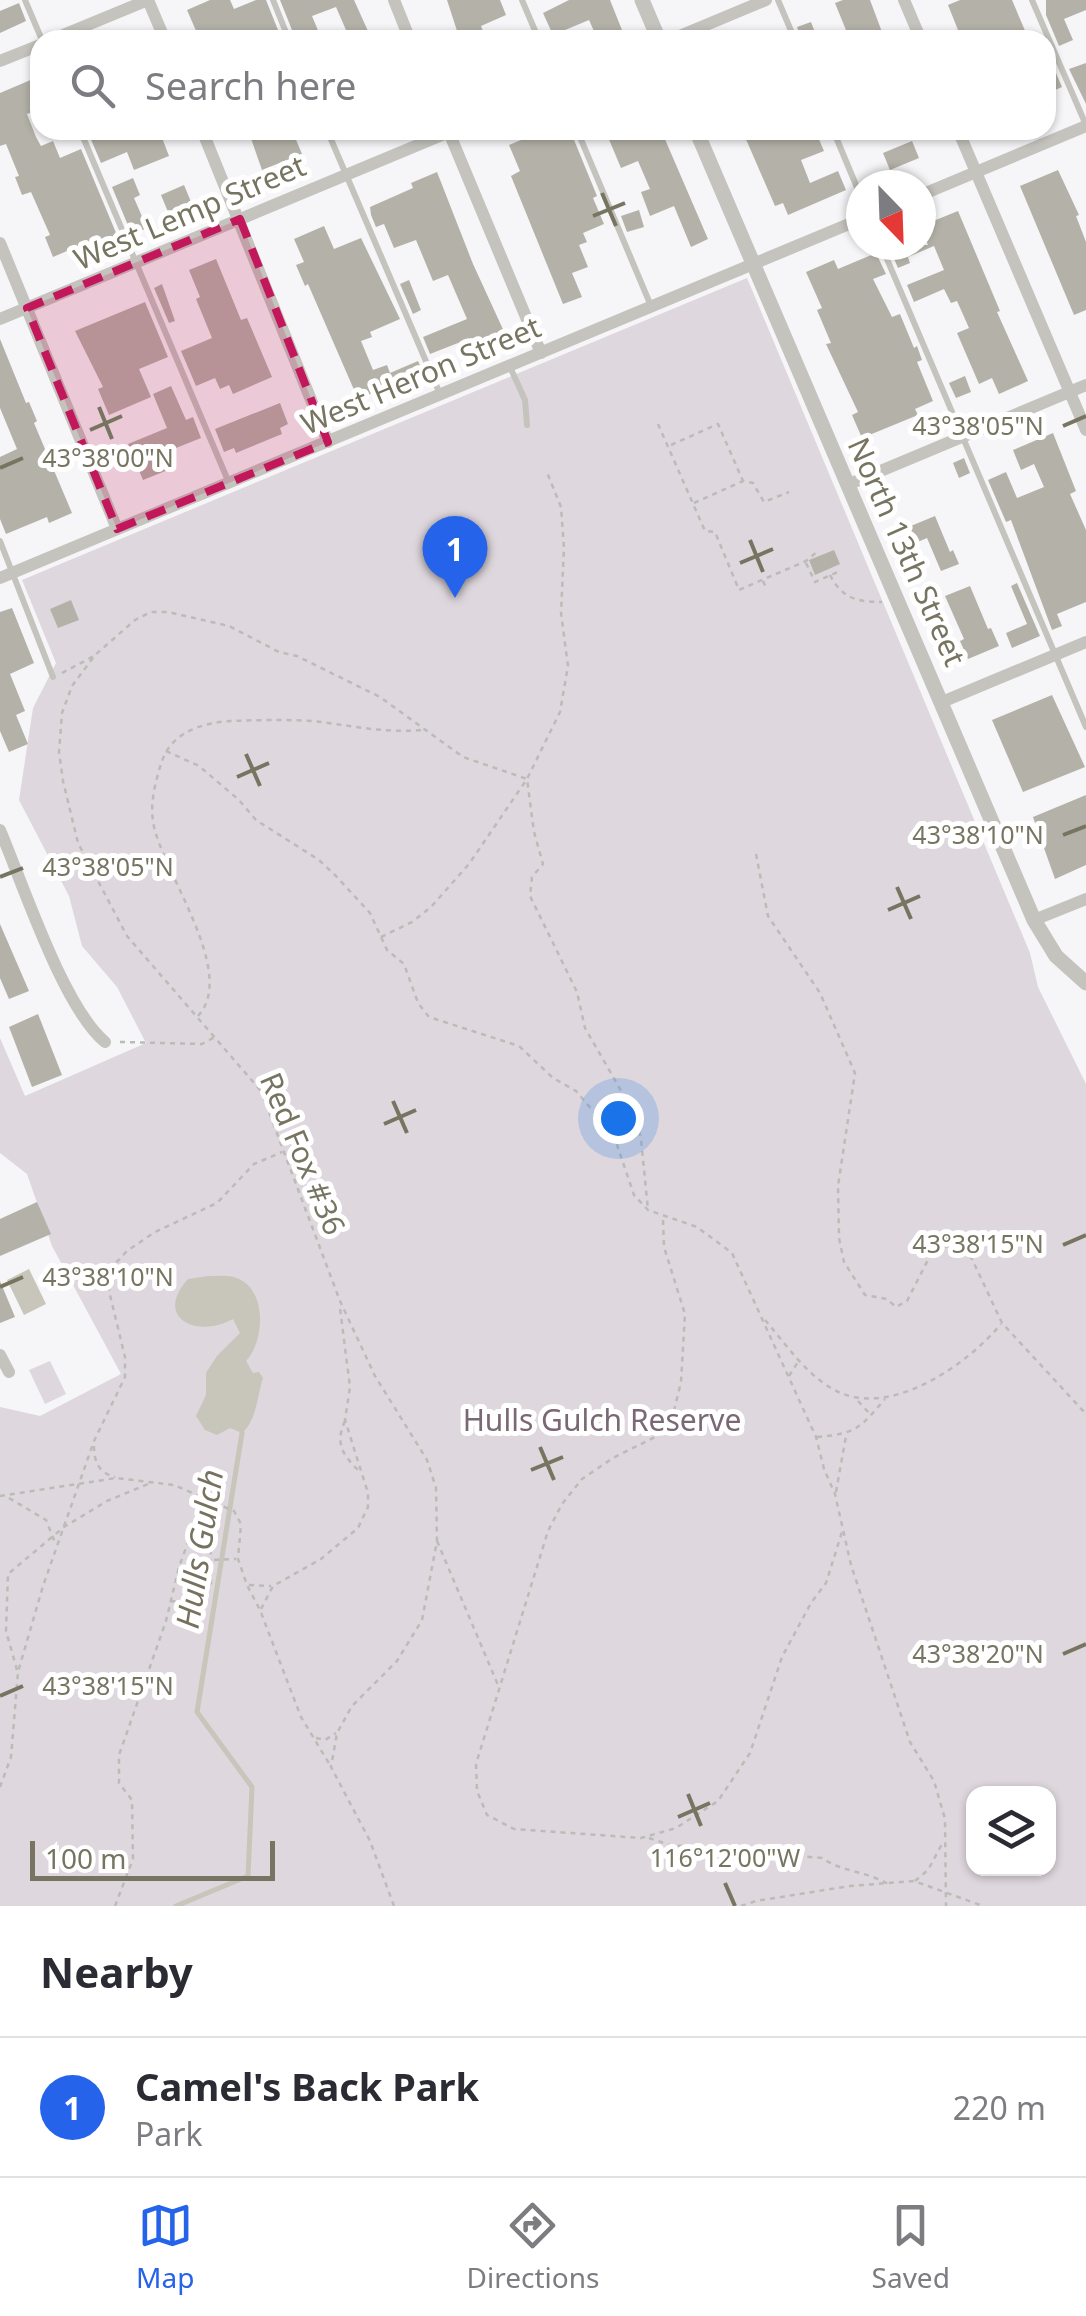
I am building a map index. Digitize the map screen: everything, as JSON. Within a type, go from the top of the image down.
[{"type":"street","points":[[75,30],[148,0],[161,30]]},
{"type":"street","points":[[394,0],[406,30]]},
{"type":"street","points":[[642,0],[655,30]]},
{"type":"street","points":[[694,30],[766,0]]},
{"type":"street","points":[[904,0],[916,30]]},
{"type":"street","points":[[0,62],[30,47]]},
{"type":"street","points":[[1056,139],[1086,126]]},
{"type":"street","points":[[206,140],[328,442]]},
{"type":"street","name":"West Lemp Street","points":[[0,319],[429,140]]},
{"type":"street","points":[[454,140],[541,353]]},
{"type":"street","name":"North 13th Street","points":[[700,140],[1034,920],[1056,956],[1086,983]]},
{"type":"street","points":[[962,140],[1086,430]]},
{"type":"street","points":[[936,188],[1053,140]]},
{"type":"street","name":"West Heron Street","points":[[6,575],[846,226]]},
{"type":"street","points":[[0,244],[118,529]]},
{"type":"street","points":[[847,485],[1086,385]]},
{"type":"street","points":[[942,702],[1086,642]]},
{"type":"street","points":[[0,830],[69,994],[90,1030],[104,1042]]},
{"type":"street","points":[[1034,920],[1086,899]]},
{"type":"street","points":[[0,1354],[8,1372]]},
{"type":"lane","points":[[25,0],[36,30]]},
{"type":"lane","points":[[272,0],[285,30]]},
{"type":"lane","points":[[522,0],[535,30]]},
{"type":"lane","points":[[778,0],[791,30]]},
{"type":"lane","points":[[1032,0],[1045,30]]},
{"type":"lane","points":[[1056,56],[1086,126]]},
{"type":"lane","points":[[84,140],[229,483]]},
{"type":"lane","points":[[331,140],[440,395]]},
{"type":"lane","points":[[581,140],[652,307]]},
{"type":"lane","points":[[837,140],[850,170]]},
{"type":"lane","points":[[887,260],[1086,727]]},
{"type":"lane","points":[[510,366],[525,400],[528,425]]},
{"type":"lane","points":[[0,541],[6,575],[53,677]]},
{"type":"path","points":[[658,424],[705,531],[715,532],[740,590],[818,552]]},
{"type":"path","points":[[668,446],[718,424],[743,481]]},
{"type":"path","points":[[380,938],[431,907],[479,850],[527,778],[560,712],[568,666],[561,613],[564,548],[561,507],[546,470]]},
{"type":"path","points":[[692,503],[743,481],[754,483],[764,502],[789,492]]},
{"type":"path","points":[[806,561],[815,582],[840,571]]},
{"type":"path","points":[[830,575],[848,598],[884,602],[896,597]]},
{"type":"path","points":[[762,580],[766,590]]},
{"type":"path","name":"Red Fox #36","points":[[331,1767],[338,1732],[352,1706],[397,1661],[422,1620],[436,1540],[436,1488],[427,1460],[375,1376],[340,1301],[261,1091],[127,936],[78,843],[67,809],[60,752],[62,713],[72,686],[96,655],[135,620],[150,612],[168,612],[229,626],[380,697],[423,730]]},
{"type":"path","points":[[53,677],[96,655]]},
{"type":"path","points":[[198,1016],[208,999],[205,958],[152,820],[156,778],[172,742],[195,728],[226,722],[304,721],[388,732],[423,730],[464,757],[527,778]]},
{"type":"path","points":[[166,751],[199,766],[266,829],[318,860],[336,876],[370,913],[380,938],[408,971],[418,1003],[429,1017],[519,1046],[552,1078],[576,1091],[617,1145],[634,1195],[648,1210],[697,1228],[732,1253],[816,1437],[835,1494],[850,1565],[910,1742],[934,1781],[946,1820],[946,1906]]},
{"type":"path","points":[[527,778],[542,864],[532,877],[530,896],[577,992],[585,1028],[636,1116],[642,1139],[648,1210]]},
{"type":"path","points":[[756,854],[768,916],[820,993],[855,1073],[837,1207],[844,1262],[852,1280],[865,1295],[887,1299],[896,1307],[907,1301],[934,1248],[958,1245],[972,1259],[1002,1322],[1086,1414]]},
{"type":"path","points":[[104,1042],[202,1044],[216,1036]]},
{"type":"path","points":[[0,1787],[11,1756],[18,1672],[79,1482],[125,1377],[125,1357],[108,1291],[112,1267],[155,1232],[216,1203],[254,1164],[284,1151]]},
{"type":"path","points":[[664,1217],[661,1235],[685,1314],[681,1382],[671,1423],[663,1432],[582,1479],[562,1504],[548,1531],[498,1687],[476,1764],[477,1791],[487,1815],[514,1829],[646,1836],[670,1845],[822,1858],[833,1866],[874,1876],[888,1884]]},
{"type":"path","points":[[340,1301],[350,1387],[339,1437],[341,1451],[361,1473]]},
{"type":"path","points":[[764,1318],[799,1361],[829,1388],[857,1400],[871,1415]]},
{"type":"path","points":[[857,1400],[904,1392],[932,1380],[978,1351],[1002,1322]]},
{"type":"path","points":[[788,1377],[799,1361]]},
{"type":"path","points":[[816,1437],[846,1435],[887,1396]]},
{"type":"path","points":[[260,1610],[273,1586],[322,1559],[358,1528],[368,1508],[345,1420]]},
{"type":"path","points":[[835,1494],[846,1435]]},
{"type":"path","points":[[94,1441],[98,1466],[116,1478]]},
{"type":"path","points":[[0,1496],[116,1478],[174,1485],[234,1512],[241,1524],[238,1558],[301,1717],[370,1841],[394,1906]]},
{"type":"path","points":[[18,1672],[6,1631],[8,1574],[64,1527],[107,1501],[155,1482]]},
{"type":"path","points":[[7,1496],[38,1512],[52,1527],[57,1547]]},
{"type":"path","points":[[115,1906],[132,1859],[132,1800],[120,1787],[118,1755],[203,1500]]},
{"type":"path","points":[[171,1601],[194,1604],[206,1595],[213,1576],[210,1503]]},
{"type":"path","points":[[646,1836],[676,1828],[718,1801],[750,1753],[782,1657],[826,1583],[843,1530]]},
{"type":"path","points":[[436,1540],[498,1687]]},
{"type":"path","points":[[212,1560],[238,1558]]},
{"type":"path","points":[[247,1584],[273,1586]]},
{"type":"path","points":[[312,1736],[325,1740],[338,1732]]},
{"type":"path","points":[[914,1881],[928,1870],[944,1838]]},
{"type":"path","points":[[741,1906],[756,1900],[914,1881],[983,1906]]},
{"type":"highlighted area","points":[[240,219],[328,442],[117,529],[27,308]]},
{"type":"green space","name":"Hulls Gulch Reserve","points":[[747,278],[1030,953],[1038,987],[1086,1084],[1086,1906],[0,1906],[0,1407],[40,1416],[121,1374],[52,1246],[27,1174],[0,1153],[0,1038],[25,1096],[146,1043],[117,987],[82,946],[69,896],[19,800],[33,708],[56,663],[22,580]]},
{"type":"green space","points":[[50,1361],[66,1394],[45,1404],[29,1370]]},
{"type":"shaded area","points":[[29,1269],[46,1304],[24,1315],[7,1280]]},
{"type":"shaded area","points":[[208,1276],[241,1280],[259,1307],[259,1331],[246,1361],[253,1373],[259,1372],[263,1378],[254,1415],[242,1433],[230,1428],[217,1435],[205,1430],[196,1416],[206,1395],[206,1373],[240,1333],[233,1319],[206,1327],[184,1321],[177,1314],[178,1293],[188,1279]]},
{"type":"building","points":[[210,0],[230,0],[234,9],[266,0],[278,30],[196,30],[187,10]]},
{"type":"building","points":[[280,0],[354,0],[368,30],[346,30],[336,7],[312,16],[318,30],[292,30]]},
{"type":"building","points":[[447,0],[500,0],[506,15],[481,26],[482,30],[457,30]]},
{"type":"building","points":[[569,0],[610,0],[622,30],[594,30],[589,20],[565,30],[551,30],[543,13]]},
{"type":"building","points":[[870,0],[881,30],[846,30],[835,3]]},
{"type":"building","points":[[960,0],[1012,0],[1025,30],[958,30],[948,5]]},
{"type":"building","points":[[1046,0],[1086,0],[1086,10],[1064,19],[1073,40],[1059,46],[1056,30],[1052,30],[1046,15]]},
{"type":"building","points":[[19,3],[26,21],[0,33],[0,11]]},
{"type":"building","points":[[811,22],[814,30],[798,30],[797,27]]},
{"type":"building","points":[[1086,63],[1086,104],[1069,69]]},
{"type":"building","points":[[30,80],[30,140],[38,140],[41,146],[53,141],[60,158],[81,149],[119,240],[109,245],[106,239],[95,244],[93,240],[53,257],[45,237],[50,235],[31,192],[22,195],[6,144],[0,146],[0,93]]},
{"type":"building","points":[[91,140],[163,140],[169,156],[134,170],[127,152],[101,163]]},
{"type":"building","points":[[252,140],[296,140],[302,154],[262,170]]},
{"type":"building","points":[[521,140],[574,140],[604,224],[583,233],[587,242],[579,245],[588,267],[572,273],[582,297],[563,304],[511,176],[520,171],[509,145]]},
{"type":"building","points":[[609,140],[665,140],[708,239],[691,247],[674,206],[650,216],[641,192],[650,189],[638,161],[621,168]]},
{"type":"building","points":[[746,140],[819,140],[824,151],[801,160],[810,183],[838,171],[846,190],[788,215],[783,203],[775,206]]},
{"type":"building","points":[[912,141],[919,158],[890,170],[883,153]]},
{"type":"building","points":[[1058,170],[1079,215],[1076,216],[1086,242],[1086,310],[1074,315],[1020,186]]},
{"type":"building","points":[[437,172],[507,338],[475,351],[471,342],[430,354],[423,337],[467,319],[448,275],[433,281],[416,240],[394,248],[384,224],[376,227],[371,215],[370,207],[413,188],[411,183]]},
{"type":"building","points":[[133,178],[140,195],[134,198],[147,228],[132,235],[112,187]]},
{"type":"building","points":[[184,185],[194,209],[171,219],[161,195]]},
{"type":"building","points":[[639,210],[644,227],[627,232],[621,216]]},
{"type":"building","points":[[958,211],[1028,381],[999,394],[992,378],[979,384],[957,333],[969,328],[957,301],[951,303],[944,289],[914,302],[907,285],[944,270],[936,251],[936,220]]},
{"type":"building","points":[[324,226],[334,249],[361,238],[400,319],[370,332],[372,337],[361,341],[373,370],[387,365],[390,373],[418,361],[426,378],[413,383],[411,378],[358,399],[296,265],[304,262],[294,239]]},
{"type":"building","points":[[216,259],[241,320],[247,318],[272,377],[233,394],[229,385],[220,389],[215,378],[196,386],[181,351],[212,338],[189,270]]},
{"type":"building","points":[[834,260],[838,269],[859,260],[879,260],[886,274],[873,279],[892,317],[900,314],[914,348],[917,346],[922,360],[917,362],[933,401],[915,409],[918,415],[862,438],[852,415],[858,412],[826,344],[831,343],[817,310],[822,308],[806,272]]},
{"type":"building","points":[[895,260],[909,260],[910,263],[898,268]]},
{"type":"building","points":[[409,280],[421,310],[413,314],[400,284]]},
{"type":"building","points":[[162,284],[175,321],[169,323],[154,288]]},
{"type":"building","points":[[145,302],[168,357],[139,369],[151,397],[109,415],[98,389],[103,387],[75,331]]},
{"type":"building","points":[[0,339],[72,513],[49,523],[47,517],[6,534],[0,519],[0,457],[17,449],[0,408]]},
{"type":"building","points":[[965,376],[971,392],[956,398],[949,383]]},
{"type":"building","points":[[171,386],[186,420],[193,417],[201,438],[161,454],[168,470],[143,480],[128,444],[167,428],[153,394]]},
{"type":"building","points":[[280,403],[288,424],[280,428],[282,434],[236,453],[234,448],[224,452],[215,429]]},
{"type":"building","points":[[1053,433],[1076,491],[1070,494],[1086,530],[1086,602],[1057,614],[1062,626],[1052,630],[1011,520],[1006,522],[988,480],[1006,472],[1017,498],[1044,487],[1034,464],[1021,470],[1013,450]]},
{"type":"building","points":[[964,458],[970,473],[959,478],[953,463]]},
{"type":"building","points":[[935,516],[959,564],[941,571],[927,538],[913,544],[906,528]]},
{"type":"building","points":[[834,550],[840,564],[815,575],[809,560]]},
{"type":"building","points":[[1017,583],[1040,636],[1012,648],[1006,633],[1027,624],[1011,586]]},
{"type":"building","points":[[970,586],[999,646],[968,659],[960,641],[964,639],[945,596]]},
{"type":"building","points":[[71,600],[79,620],[58,628],[50,609]]},
{"type":"building","points":[[12,608],[34,663],[10,674],[25,711],[16,715],[28,744],[9,752],[0,731],[0,612]]},
{"type":"building","points":[[1052,695],[1085,767],[1023,792],[992,720]]},
{"type":"building","points":[[1086,795],[1086,865],[1055,879],[1033,817]]},
{"type":"building","points":[[0,924],[29,991],[9,999],[0,978]]},
{"type":"building","points":[[38,1014],[62,1075],[32,1087],[9,1027]]},
{"type":"building","points":[[37,1202],[51,1234],[0,1256],[0,1219]]},
{"type":"building","points":[[0,1281],[15,1317],[0,1323]]},
{"type":"waterway","name":"Hulls Gulch","points":[[176,1906],[248,1876],[252,1787],[197,1712],[242,1433]]},
{"type":"place","name":"Camel's Back Park","points":[[455,598]]}]
